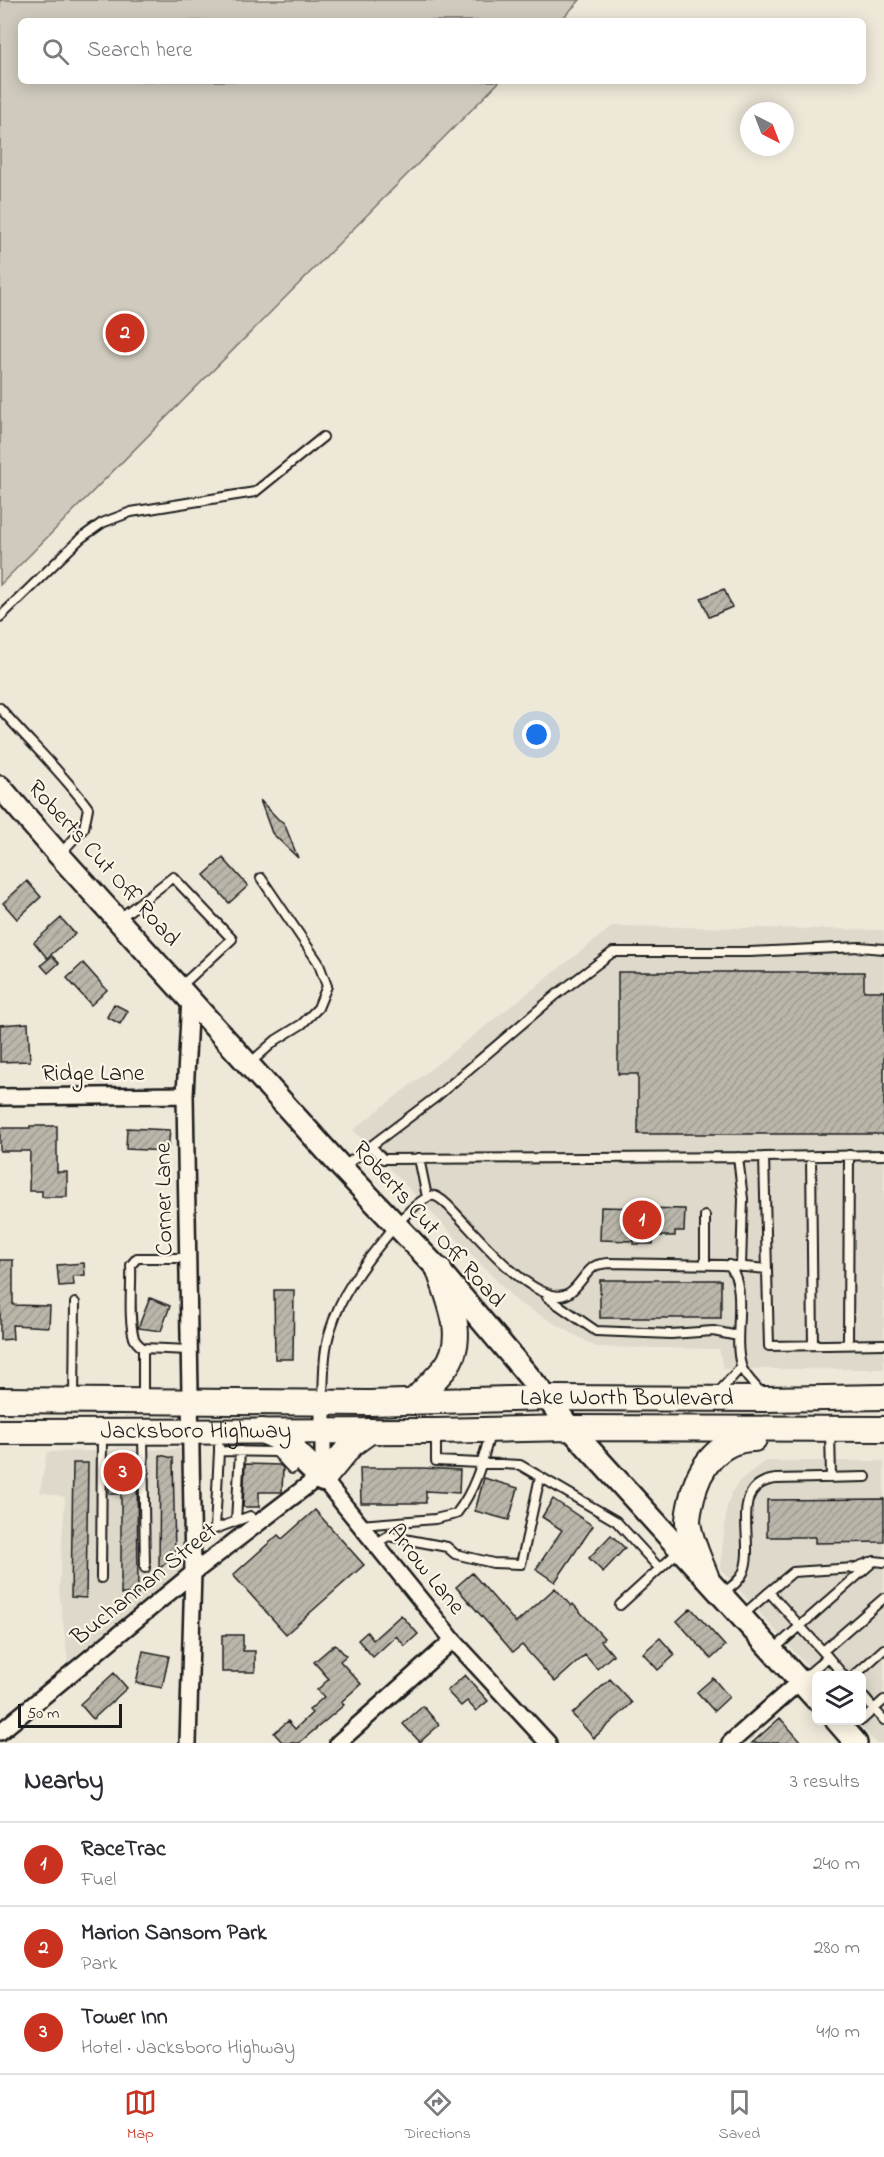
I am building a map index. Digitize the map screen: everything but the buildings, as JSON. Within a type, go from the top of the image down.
[{"type":"main road","points":[[413,1402],[445,1367],[454,1352],[457,1340],[456,1327],[439,1270]]},
{"type":"main road","name":"Lake Worth Boulevard","points":[[369,1403],[548,1398],[884,1397]]},
{"type":"main road","name":"Jacksboro Highway","points":[[0,1400],[369,1403]]},
{"type":"main road","name":"Lake Worth Boulevard","points":[[381,1431],[570,1428],[884,1429]]},
{"type":"main road","name":"Jacksboro Highway","points":[[0,1432],[190,1430],[220,1441],[260,1431],[381,1431]]},
{"type":"main road","points":[[705,1576],[688,1521],[694,1492],[704,1466],[728,1444],[743,1439],[760,1438],[775,1430]]},
{"type":"main road","points":[[260,1431],[283,1440],[323,1479],[352,1444],[381,1431]]},
{"type":"street","name":"Roberts Cut Off Road","points":[[0,787],[342,1168],[439,1270],[548,1398],[570,1428],[812,1694]]},
{"type":"street","name":"Corner Lane","points":[[185,992],[193,1573],[188,1743]]},
{"type":"street","name":"Ridge Lane","points":[[0,1097],[185,1095]]},
{"type":"street","points":[[323,1401],[323,1479]]},
{"type":"street","name":"Buchannan Street","points":[[1,1730],[193,1573],[312,1482],[323,1479]]},
{"type":"street","name":"Arrow Lane","points":[[323,1479],[453,1640],[548,1743]]},
{"type":"street","points":[[338,1743],[453,1640]]},
{"type":"street","points":[[730,1743],[800,1681]]},
{"type":"lane","points":[[0,617],[81,538],[102,523],[130,512],[255,492],[322,437]]},
{"type":"lane","points":[[0,708],[28,742],[71,784],[88,808],[84,828],[59,855]]},
{"type":"lane","points":[[118,920],[173,877],[232,939],[185,992]]},
{"type":"lane","points":[[249,1064],[276,1040],[302,1024],[318,1008],[327,986],[318,963],[261,878]]},
{"type":"lane","points":[[342,1168],[436,1097],[556,995],[613,952],[749,952],[860,947],[884,949]]},
{"type":"lane","points":[[371,1146],[383,1158],[884,1155]]},
{"type":"lane","points":[[848,1344],[849,1155]]},
{"type":"lane","points":[[811,1156],[813,1345]]},
{"type":"lane","points":[[738,1157],[743,1199],[741,1267]]},
{"type":"lane","points":[[764,1157],[769,1346],[884,1344]]},
{"type":"lane","points":[[419,1158],[428,1197]]},
{"type":"lane","points":[[323,1401],[325,1349],[339,1305],[353,1281],[394,1225],[428,1197],[436,1196],[449,1206],[503,1263],[596,1331],[671,1334],[712,1332],[738,1336]]},
{"type":"lane","points":[[705,1216],[705,1264]]},
{"type":"lane","points":[[188,1258],[137,1257],[131,1265],[134,1340],[144,1348],[189,1350]]},
{"type":"lane","points":[[535,1288],[555,1296],[574,1291],[595,1266],[608,1263],[705,1264],[767,1269]]},
{"type":"lane","points":[[729,1265],[735,1272],[739,1290],[738,1336],[741,1366],[766,1399]]},
{"type":"lane","points":[[74,1401],[75,1303]]},
{"type":"lane","points":[[142,1401],[144,1348]]},
{"type":"lane","points":[[714,1398],[741,1366]]},
{"type":"lane","points":[[830,1429],[831,1478]]},
{"type":"lane","points":[[360,1525],[435,1519],[456,1515],[469,1498],[491,1430]]},
{"type":"lane","points":[[101,1431],[101,1578]]},
{"type":"lane","points":[[142,1431],[145,1568]]},
{"type":"lane","points":[[435,1431],[436,1461],[520,1465],[616,1521],[659,1568]]},
{"type":"lane","points":[[257,1525],[250,1516],[215,1529],[220,1441],[240,1451],[276,1452],[292,1469],[302,1459]]},
{"type":"lane","points":[[236,1521],[240,1451]]},
{"type":"lane","points":[[375,1544],[388,1536],[447,1547],[455,1554],[493,1563],[521,1564],[540,1477]]},
{"type":"lane","points":[[722,1594],[739,1580],[744,1571],[747,1558],[745,1515],[751,1494],[757,1485],[766,1480],[776,1479],[866,1477]]},
{"type":"lane","points":[[227,1525],[230,1545]]},
{"type":"lane","points":[[620,1605],[680,1550]]},
{"type":"lane","points":[[742,1616],[793,1572],[854,1568],[874,1561],[884,1562]]},
{"type":"lane","points":[[773,1650],[874,1561]]},
{"type":"lane","points":[[769,1592],[840,1671]]},
{"type":"lane","points":[[800,1681],[884,1598]]},
{"type":"lane","points":[[860,1671],[884,1649]]},
{"type":"lane","points":[[866,1700],[884,1720]]},
{"type":"lane","points":[[852,1728],[884,1700]]},
{"type":"shaded area","points":[[0,0],[580,0],[563,18],[18,18],[18,84],[497,84],[0,585]]},
{"type":"shaded area","points":[[613,926],[884,930],[884,1369],[723,1369],[719,1349],[596,1347],[517,1302],[353,1130]]},
{"type":"shaded area","points":[[184,1449],[184,1568],[68,1662],[59,1590],[65,1497],[40,1492],[47,1452]]},
{"type":"shaded area","points":[[765,1461],[884,1461],[884,1743],[876,1743],[860,1725],[866,1725],[866,1671],[812,1672],[720,1568],[727,1507],[731,1493],[740,1480]]},
{"type":"place","name":"Marion Sansom Park","points":[[125,333]]},
{"type":"place","name":"RaceTrac","points":[[642,1220]]},
{"type":"place","name":"Tower Inn","points":[[123,1472]]}]
